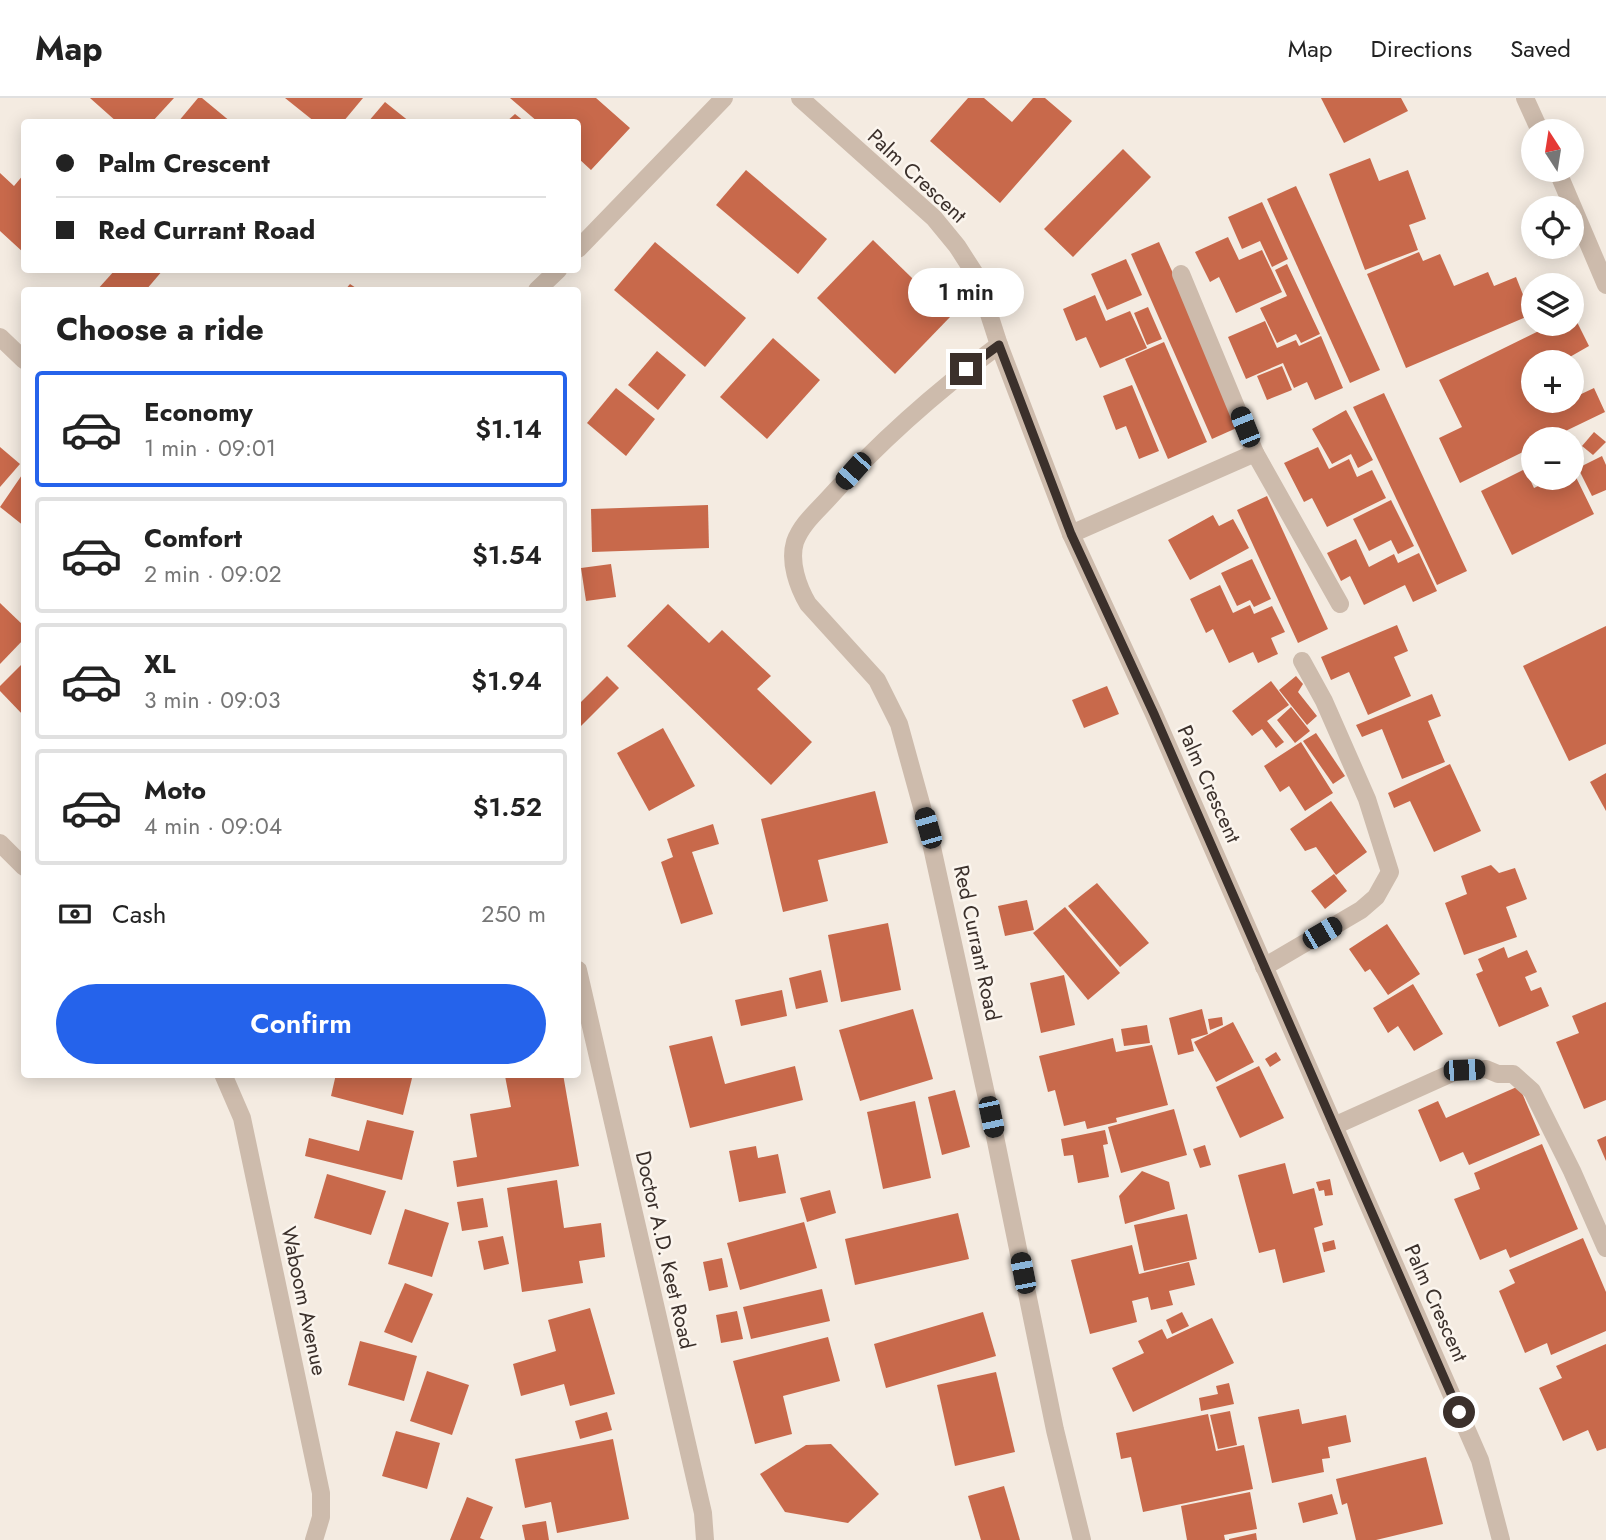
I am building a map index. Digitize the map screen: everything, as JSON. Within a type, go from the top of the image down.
[{"type":"street","points":[[581,246],[724,98]]},
{"type":"street","name":"Palm Crescent","points":[[800,98],[934,218],[977,277],[999,345],[1071,534],[1154,714],[1480,1460],[1501,1540]]},
{"type":"street","points":[[1525,98],[1535,119]]},
{"type":"street","points":[[1562,182],[1606,285]]},
{"type":"street","points":[[540,287],[555,273]]},
{"type":"street","points":[[1181,274],[1255,453],[1340,604]]},
{"type":"street","points":[[0,337],[21,357]]},
{"type":"street","name":"Red Currant Road","points":[[999,345],[966,369],[853,471],[801,530],[794,546],[795,571],[799,589],[808,604],[877,680],[899,724],[931,842],[1055,1430],[1082,1540]]},
{"type":"street","points":[[1071,534],[1255,453]]},
{"type":"street","points":[[1264,967],[1361,910],[1377,897],[1390,872],[1367,799],[1324,701],[1302,661]]},
{"type":"street","points":[[0,844],[21,864]]},
{"type":"street","name":"Doctor A.D. Keet Road","points":[[581,983],[703,1513],[705,1540]]},
{"type":"street","points":[[1334,1126],[1454,1072],[1486,1069],[1498,1074],[1513,1074],[1532,1091],[1606,1248]]},
{"type":"street","name":"Waboom Avenue","points":[[225,1078],[242,1118],[321,1493],[321,1517],[314,1540]]},
{"type":"building","points":[[90,98],[174,98],[155,119],[114,119]]},
{"type":"building","points":[[198,98],[202,98],[227,119],[180,119]]},
{"type":"building","points":[[285,98],[363,98],[346,119],[311,119]]},
{"type":"building","points":[[510,98],[596,98],[630,128],[591,170],[581,161],[581,119],[534,119]]},
{"type":"building","points":[[968,98],[984,98],[1012,122],[1033,98],[1045,98],[1072,121],[1000,203],[930,141]]},
{"type":"building","points":[[1321,98],[1401,98],[1408,111],[1344,143]]},
{"type":"building","points":[[385,102],[406,119],[371,119]]},
{"type":"building","points":[[1123,149],[1151,177],[1073,257],[1044,229]]},
{"type":"building","points":[[1370,158],[1379,181],[1408,170],[1426,219],[1409,225],[1418,250],[1365,270],[1329,174]]},
{"type":"building","points":[[746,170],[827,239],[798,274],[716,205]]},
{"type":"building","points":[[0,173],[14,186],[21,178],[21,250],[0,231]]},
{"type":"building","points":[[1296,186],[1380,370],[1350,383],[1267,199]]},
{"type":"building","points":[[1262,202],[1288,259],[1272,267],[1260,241],[1242,249],[1228,217]]},
{"type":"building","points":[[1228,237],[1239,260],[1262,250],[1282,292],[1236,313],[1219,277],[1210,282],[1195,252]]},
{"type":"building","points":[[873,240],[951,316],[895,374],[817,298]]},
{"type":"building","points":[[655,242],[746,318],[705,367],[614,290]]},
{"type":"building","points":[[1159,242],[1241,426],[1212,439],[1131,254]]},
{"type":"building","points":[[1419,252],[1423,261],[1440,254],[1454,286],[1488,272],[1494,286],[1516,277],[1521,290],[1521,319],[1406,368],[1367,274]]},
{"type":"building","points":[[1126,259],[1142,295],[1107,310],[1091,274]]},
{"type":"building","points":[[1287,264],[1320,334],[1301,343],[1296,334],[1277,343],[1260,308],[1287,296],[1275,270]]},
{"type":"building","points":[[112,273],[160,273],[149,287],[100,287]]},
{"type":"building","points":[[1095,295],[1106,321],[1130,311],[1147,348],[1100,368],[1086,337],[1076,341],[1063,309]]},
{"type":"building","points":[[1148,307],[1162,339],[1147,345],[1134,313]]},
{"type":"building","points":[[1265,321],[1277,348],[1296,340],[1299,346],[1321,336],[1343,388],[1315,400],[1307,382],[1294,388],[1283,363],[1246,379],[1228,337]]},
{"type":"building","points":[[1529,336],[1584,336],[1589,346],[1582,350],[1521,350],[1521,413],[1584,413],[1584,393],[1594,388],[1605,412],[1574,427],[1521,427],[1521,453],[1460,483],[1439,438],[1462,427],[1439,380]]},
{"type":"building","points":[[773,338],[820,380],[767,439],[720,397]]},
{"type":"building","points":[[1164,342],[1207,442],[1168,459],[1125,359]]},
{"type":"building","points":[[657,351],[686,375],[658,410],[628,385]]},
{"type":"building","points":[[1282,366],[1292,390],[1267,400],[1257,376]]},
{"type":"building","points":[[1132,385],[1159,451],[1139,459],[1126,426],[1116,430],[1103,396]]},
{"type":"building","points":[[616,388],[655,419],[626,456],[587,423]]},
{"type":"building","points":[[1384,393],[1467,571],[1437,585],[1353,407]]},
{"type":"building","points":[[1346,410],[1373,460],[1358,468],[1351,454],[1332,464],[1312,429]]},
{"type":"building","points":[[1594,432],[1606,442],[1593,455],[1584,448],[1584,444]]},
{"type":"building","points":[[0,447],[20,464],[0,487]]},
{"type":"building","points":[[1318,447],[1329,469],[1349,459],[1357,477],[1372,470],[1386,498],[1327,527],[1312,498],[1304,502],[1284,463]]},
{"type":"building","points":[[1602,456],[1606,465],[1606,490],[1592,496],[1584,480],[1584,465]]},
{"type":"building","points":[[1521,471],[1521,490],[1582,490],[1594,514],[1512,555],[1481,491]]},
{"type":"building","points":[[21,476],[21,524],[0,507]]},
{"type":"building","points":[[1267,496],[1328,629],[1298,643],[1237,510]]},
{"type":"building","points":[[1391,500],[1414,546],[1398,554],[1391,540],[1369,551],[1353,519]]},
{"type":"building","points":[[708,505],[709,548],[592,552],[591,509]]},
{"type":"building","points":[[1213,515],[1219,526],[1233,519],[1249,548],[1190,580],[1168,540]]},
{"type":"building","points":[[1356,539],[1369,567],[1394,554],[1398,563],[1419,553],[1437,591],[1413,602],[1405,585],[1364,605],[1350,576],[1341,581],[1327,553]]},
{"type":"building","points":[[1252,559],[1271,599],[1254,607],[1250,600],[1237,606],[1221,573]]},
{"type":"building","points":[[611,564],[616,597],[586,601],[581,568]]},
{"type":"building","points":[[1220,585],[1233,613],[1250,605],[1254,614],[1272,606],[1285,632],[1271,638],[1278,654],[1258,663],[1253,652],[1229,663],[1213,629],[1206,633],[1190,599]]},
{"type":"building","points":[[0,603],[21,623],[21,642],[0,664]]},
{"type":"building","points":[[668,604],[709,643],[722,630],[771,676],[757,689],[812,742],[771,785],[627,646]]},
{"type":"building","points":[[1397,625],[1408,651],[1394,657],[1411,696],[1368,715],[1349,672],[1331,680],[1321,657]]},
{"type":"building","points":[[1606,626],[1606,744],[1569,761],[1523,666]]},
{"type":"building","points":[[21,665],[21,713],[0,691],[0,686]]},
{"type":"building","points":[[607,676],[619,688],[581,726],[581,702]]},
{"type":"building","points":[[1296,676],[1303,684],[1298,692],[1317,716],[1307,725],[1279,690]]},
{"type":"building","points":[[1271,681],[1289,705],[1267,721],[1284,742],[1276,748],[1262,729],[1252,736],[1232,711]]},
{"type":"building","points":[[1107,686],[1119,714],[1084,728],[1072,700]]},
{"type":"building","points":[[1432,694],[1441,716],[1428,721],[1445,762],[1402,779],[1382,729],[1362,737],[1356,725]]},
{"type":"building","points":[[1291,707],[1310,731],[1295,743],[1277,720]]},
{"type":"building","points":[[663,728],[695,786],[649,811],[617,753]]},
{"type":"building","points":[[1316,733],[1345,776],[1333,784],[1303,741]]},
{"type":"building","points":[[1301,742],[1333,793],[1305,811],[1289,786],[1280,792],[1264,766]]},
{"type":"building","points":[[1450,764],[1481,831],[1434,852],[1410,801],[1394,808],[1388,793]]},
{"type":"building","points":[[1606,773],[1606,811],[1590,782]]},
{"type":"building","points":[[875,791],[888,843],[818,860],[828,901],[783,912],[761,819]]},
{"type":"building","points":[[1331,801],[1367,852],[1336,875],[1316,847],[1305,851],[1290,829]]},
{"type":"building","points":[[713,824],[719,844],[692,852],[713,914],[681,924],[661,862],[673,857],[667,839]]},
{"type":"building","points":[[1491,865],[1499,873],[1515,868],[1527,899],[1506,907],[1517,937],[1464,955],[1445,903],[1467,894],[1461,876]]},
{"type":"building","points":[[1334,874],[1347,891],[1325,909],[1311,891]]},
{"type":"building","points":[[1097,883],[1149,943],[1120,967],[1068,906]]},
{"type":"building","points":[[1027,900],[1034,930],[1005,936],[998,906]]},
{"type":"building","points":[[1065,907],[1120,973],[1088,1000],[1033,933]]},
{"type":"building","points":[[888,923],[901,990],[841,1002],[828,935]]},
{"type":"building","points":[[1387,924],[1420,974],[1388,995],[1370,969],[1365,972],[1349,949]]},
{"type":"building","points":[[1504,947],[1508,958],[1527,950],[1537,972],[1525,977],[1531,991],[1541,987],[1549,1006],[1499,1027],[1476,974],[1483,971],[1478,959]]},
{"type":"building","points":[[821,970],[828,1002],[796,1009],[789,978]]},
{"type":"building","points":[[1064,975],[1075,1025],[1041,1033],[1030,983]]},
{"type":"building","points":[[1413,984],[1443,1034],[1414,1051],[1398,1026],[1388,1033],[1373,1008]]},
{"type":"building","points":[[782,990],[787,1016],[741,1026],[735,1000]]},
{"type":"building","points":[[1606,1002],[1606,1100],[1584,1109],[1556,1042],[1579,1033],[1572,1016]]},
{"type":"building","points":[[913,1009],[933,1079],[860,1101],[839,1030]]},
{"type":"building","points":[[1202,1009],[1208,1034],[1191,1039],[1194,1051],[1178,1055],[1169,1018]]},
{"type":"building","points":[[1222,1017],[1223,1025],[1210,1030],[1208,1019]]},
{"type":"building","points":[[1233,1022],[1254,1062],[1216,1082],[1194,1042]]},
{"type":"building","points":[[1147,1025],[1150,1043],[1124,1046],[1121,1029]]},
{"type":"building","points":[[712,1036],[725,1084],[795,1066],[803,1100],[690,1128],[669,1046]]},
{"type":"building","points":[[1113,1038],[1116,1052],[1152,1045],[1168,1105],[1116,1118],[1117,1122],[1087,1129],[1085,1121],[1064,1126],[1055,1090],[1048,1092],[1039,1056]]},
{"type":"building","points":[[1276,1052],[1281,1060],[1270,1067],[1265,1059]]},
{"type":"building","points":[[1259,1066],[1284,1118],[1240,1138],[1216,1087]]},
{"type":"building","points":[[335,1078],[412,1078],[403,1115],[331,1096]]},
{"type":"building","points":[[505,1078],[564,1078],[579,1166],[457,1187],[453,1161],[477,1157],[470,1114],[511,1107]]},
{"type":"building","points":[[1519,1086],[1540,1135],[1469,1165],[1463,1152],[1440,1162],[1418,1110],[1438,1101],[1446,1118]]},
{"type":"building","points":[[955,1090],[970,1147],[942,1155],[928,1097]]},
{"type":"building","points":[[915,1101],[931,1178],[883,1189],[867,1112]]},
{"type":"building","points":[[1174,1109],[1187,1155],[1121,1173],[1108,1127]]},
{"type":"building","points":[[367,1120],[414,1131],[402,1180],[305,1156],[309,1138],[359,1151]]},
{"type":"building","points":[[1105,1130],[1108,1144],[1103,1145],[1109,1177],[1078,1183],[1073,1155],[1064,1156],[1061,1139]]},
{"type":"building","points":[[1606,1136],[1606,1161],[1597,1140]]},
{"type":"building","points":[[1542,1144],[1578,1229],[1510,1258],[1506,1249],[1480,1260],[1454,1199],[1480,1189],[1474,1173]]},
{"type":"building","points":[[1205,1145],[1211,1165],[1200,1168],[1193,1149]]},
{"type":"building","points":[[756,1146],[758,1158],[778,1154],[786,1193],[739,1202],[729,1151]]},
{"type":"building","points":[[1285,1163],[1293,1194],[1314,1188],[1323,1225],[1314,1228],[1325,1272],[1283,1283],[1275,1249],[1259,1253],[1238,1175]]},
{"type":"building","points":[[1142,1171],[1169,1182],[1175,1209],[1125,1224],[1119,1196]]},
{"type":"building","points":[[327,1174],[386,1191],[371,1235],[314,1218]]},
{"type":"building","points":[[1330,1179],[1333,1195],[1325,1196],[1324,1190],[1319,1191],[1316,1182]]},
{"type":"building","points":[[557,1180],[564,1228],[601,1223],[605,1257],[579,1261],[583,1283],[522,1292],[507,1188]]},
{"type":"building","points":[[830,1190],[836,1213],[807,1222],[800,1198]]},
{"type":"building","points":[[483,1198],[488,1227],[462,1231],[457,1202]]},
{"type":"building","points":[[405,1209],[449,1223],[432,1277],[388,1264]]},
{"type":"building","points":[[958,1213],[969,1259],[855,1285],[845,1239]]},
{"type":"building","points":[[1187,1214],[1197,1259],[1144,1271],[1134,1225]]},
{"type":"building","points":[[804,1222],[817,1268],[740,1290],[727,1243]]},
{"type":"building","points":[[503,1236],[509,1264],[484,1270],[478,1241]]},
{"type":"building","points":[[1583,1238],[1606,1292],[1606,1331],[1551,1355],[1547,1343],[1525,1353],[1499,1291],[1515,1283],[1509,1270]]},
{"type":"building","points":[[1334,1240],[1336,1249],[1324,1252],[1322,1243]]},
{"type":"building","points":[[1132,1245],[1139,1274],[1189,1262],[1195,1285],[1169,1291],[1173,1305],[1151,1310],[1148,1297],[1132,1301],[1137,1322],[1090,1334],[1071,1260]]},
{"type":"building","points":[[722,1258],[728,1287],[709,1291],[703,1262]]},
{"type":"building","points":[[405,1283],[433,1294],[412,1343],[384,1332]]},
{"type":"building","points":[[822,1289],[830,1321],[751,1339],[743,1307]]},
{"type":"building","points":[[590,1308],[615,1394],[570,1406],[564,1384],[521,1396],[513,1364],[556,1351],[548,1320]]},
{"type":"building","points":[[737,1311],[743,1339],[721,1343],[716,1315]]},
{"type":"building","points":[[983,1312],[996,1356],[886,1388],[874,1344]]},
{"type":"building","points":[[1182,1312],[1189,1326],[1172,1334],[1166,1320]]},
{"type":"building","points":[[1212,1318],[1234,1363],[1133,1412],[1112,1368],[1144,1353],[1138,1341],[1162,1329],[1167,1339]]},
{"type":"building","points":[[828,1337],[840,1381],[783,1396],[792,1434],[755,1444],[733,1361]]},
{"type":"building","points":[[360,1341],[417,1356],[404,1401],[348,1385]]},
{"type":"building","points":[[1606,1344],[1606,1448],[1597,1451],[1588,1430],[1563,1441],[1539,1388],[1562,1378],[1556,1366]]},
{"type":"building","points":[[427,1371],[469,1385],[452,1435],[410,1421]]},
{"type":"building","points":[[996,1372],[1015,1452],[955,1466],[937,1385]]},
{"type":"building","points":[[1229,1383],[1234,1404],[1201,1411],[1199,1398],[1218,1394],[1216,1386]]},
{"type":"building","points":[[1299,1409],[1302,1424],[1346,1415],[1351,1442],[1328,1447],[1330,1458],[1322,1459],[1324,1472],[1272,1483],[1258,1417]]},
{"type":"building","points":[[1230,1411],[1237,1445],[1218,1449],[1210,1415]]},
{"type":"building","points":[[607,1412],[612,1430],[580,1439],[575,1421]]},
{"type":"building","points":[[1208,1414],[1216,1451],[1244,1445],[1253,1489],[1143,1512],[1131,1457],[1121,1459],[1116,1433]]},
{"type":"building","points":[[396,1431],[440,1443],[427,1489],[382,1476]]},
{"type":"building","points":[[613,1439],[629,1519],[557,1533],[551,1502],[525,1508],[515,1459]]},
{"type":"building","points":[[831,1444],[879,1494],[848,1523],[785,1512],[760,1474],[806,1445]]},
{"type":"building","points":[[1426,1457],[1443,1524],[1376,1540],[1356,1540],[1347,1503],[1342,1505],[1336,1479]]},
{"type":"building","points":[[1004,1486],[1020,1540],[981,1540],[968,1496]]},
{"type":"building","points":[[1250,1492],[1257,1529],[1224,1535],[1225,1540],[1187,1540],[1181,1506]]},
{"type":"building","points":[[1332,1494],[1338,1514],[1303,1523],[1298,1503]]},
{"type":"building","points":[[467,1497],[493,1507],[480,1538],[485,1540],[450,1540]]},
{"type":"building","points":[[546,1521],[549,1540],[525,1540],[522,1525]]},
{"type":"building","points":[[1256,1533],[1257,1540],[1229,1540],[1229,1539]]},
{"type":"route","points":[[966,369],[999,345],[1071,534],[1154,714],[1459,1412]]}]
